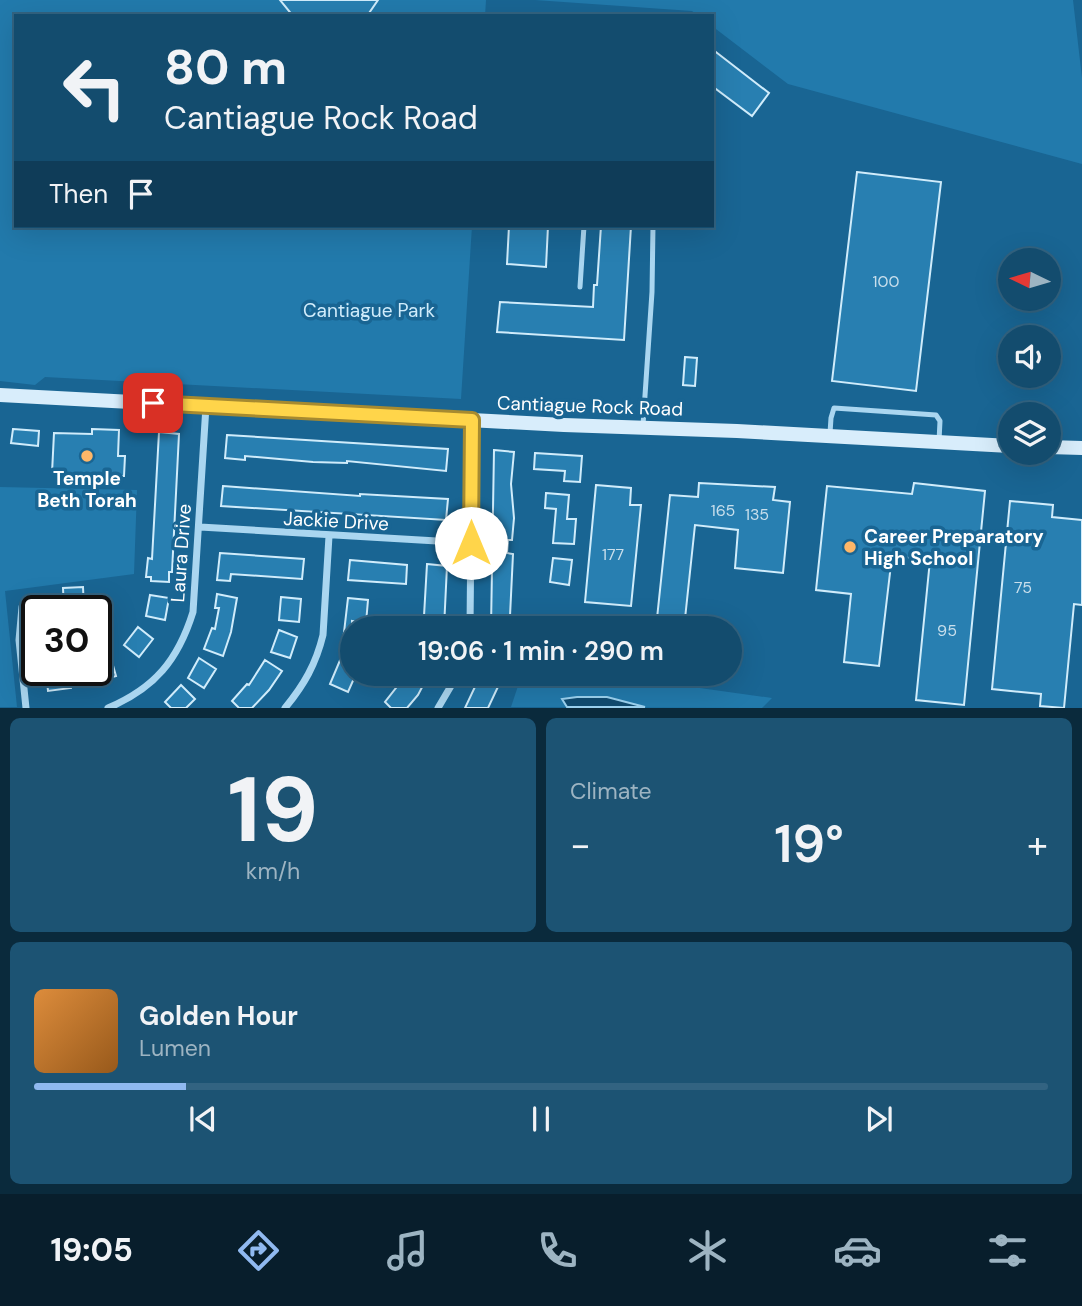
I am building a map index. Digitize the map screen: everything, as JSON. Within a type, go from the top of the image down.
[{"type":"main road","name":"Cantiague Rock Road","points":[[0,395],[998,445]]},
{"type":"main road","points":[[1061,447],[1082,448]]},
{"type":"street","name":"Laura Drive","points":[[108,708],[136,694],[152,682],[173,658],[185,638],[196,590],[206,406]]},
{"type":"street","points":[[470,616],[472,420]]},
{"type":"street","name":"Jackie Drive","points":[[200,527],[471,543]]},
{"type":"street","points":[[285,708],[313,668],[323,635],[329,536]]},
{"type":"street","points":[[21,618],[21,659]]},
{"type":"street","points":[[24,686],[26,708]]},
{"type":"street","points":[[438,708],[451,686]]},
{"type":"lane","points":[[580,287],[584,228]]},
{"type":"lane","points":[[643,428],[652,292],[653,228]]},
{"type":"lane","points":[[830,436],[834,408],[849,408],[936,415],[940,421],[939,443]]},
{"type":"green space","name":"Cantiague Park","points":[[0,0],[486,0],[485,14],[14,14],[14,228],[472,228],[461,399],[45,377],[35,385],[0,381]]},
{"type":"green space","points":[[535,0],[1073,0],[1082,78],[1082,164],[788,84],[714,28],[714,14],[696,14],[692,11]]},
{"type":"green space","points":[[0,487],[137,490],[134,574],[5,591],[17,707],[0,707]]},
{"type":"green space","points":[[518,686],[686,686],[772,698],[762,708],[511,707]]},
{"type":"shaded area","points":[[607,697],[645,707],[567,707],[562,699]]},
{"type":"building","points":[[280,0],[378,0],[368,14],[291,14]]},
{"type":"building","points":[[714,51],[769,93],[752,116],[714,88]]},
{"type":"building","points":[[857,172],[941,182],[916,391],[832,381]]},
{"type":"building","points":[[509,228],[548,228],[546,267],[507,264]]},
{"type":"building","points":[[601,228],[631,228],[624,340],[497,332],[500,302],[593,307],[594,285],[597,285]]},
{"type":"building","points":[[685,357],[697,358],[695,386],[683,385]]},
{"type":"building","points":[[13,429],[39,431],[38,446],[11,443]]},
{"type":"building","name":"Temple Beth Torah","points":[[92,429],[119,430],[118,456],[125,456],[124,476],[117,476],[117,483],[89,481],[89,475],[52,473],[54,433],[92,434]]},
{"type":"building","points":[[159,432],[179,434],[172,572],[169,572],[169,582],[151,581],[151,577],[146,577],[148,558],[152,559]]},
{"type":"building","points":[[227,435],[448,449],[446,471],[347,461],[313,462],[245,456],[245,460],[225,458]]},
{"type":"building","points":[[494,450],[514,452],[511,484],[514,518],[512,540],[508,540],[507,553],[513,554],[510,616],[491,616]]},
{"type":"building","points":[[535,453],[582,456],[580,482],[564,481],[565,471],[534,469]]},
{"type":"building","points":[[699,483],[775,487],[773,500],[790,502],[783,573],[735,568],[738,530],[695,525],[685,616],[657,616],[670,495],[698,497]]},
{"type":"building","points":[[914,483],[985,491],[964,705],[916,700],[930,560],[892,556],[879,666],[844,662],[851,594],[816,590],[827,486],[912,494]]},
{"type":"building","points":[[596,485],[631,488],[630,505],[641,505],[631,606],[585,602]]},
{"type":"building","points":[[223,486],[448,499],[446,520],[221,506]]},
{"type":"building","points":[[546,493],[569,495],[567,519],[576,519],[574,544],[553,543],[556,509],[545,508]]},
{"type":"building","points":[[1010,501],[1053,505],[1052,517],[1082,520],[1082,605],[1074,604],[1064,708],[1040,706],[1041,694],[992,689]]},
{"type":"building","points":[[220,553],[304,559],[302,579],[231,574],[230,581],[217,580]]},
{"type":"building","points":[[553,558],[572,560],[569,585],[550,582]]},
{"type":"building","points":[[350,560],[407,565],[406,584],[348,580]]},
{"type":"building","points":[[427,564],[447,566],[445,616],[424,616]]},
{"type":"building","points":[[83,587],[83,595],[63,595],[63,588]]},
{"type":"building","points":[[217,594],[237,598],[231,632],[223,656],[204,649],[212,628],[215,629],[219,608],[215,608]]},
{"type":"building","points":[[150,595],[169,598],[165,620],[146,616]]},
{"type":"building","points":[[281,597],[301,599],[299,622],[279,620]]},
{"type":"building","points":[[348,598],[368,600],[367,616],[346,616]]},
{"type":"building","points":[[138,627],[153,639],[139,657],[124,645]]},
{"type":"building","points":[[279,630],[297,637],[290,658],[271,652]]},
{"type":"building","points":[[199,658],[216,669],[204,688],[188,678]]},
{"type":"building","points":[[265,660],[282,671],[252,708],[239,708],[232,701],[249,685]]},
{"type":"building","points":[[340,660],[340,686],[351,686],[348,692],[330,684]]},
{"type":"building","points":[[181,685],[195,699],[186,708],[171,708],[165,702]]},
{"type":"building","points":[[48,686],[71,686],[71,688],[48,691]]},
{"type":"building","points":[[398,686],[423,686],[407,708],[391,708],[385,702]]},
{"type":"building","points":[[475,686],[498,686],[488,708],[465,708]]},
{"type":"place","name":"Temple Beth Torah","points":[[87,456]]},
{"type":"place","name":"Career Preparatory High School","points":[[850,547]]},
{"type":"route","points":[[153,403],[472,420],[471,543]]}]
